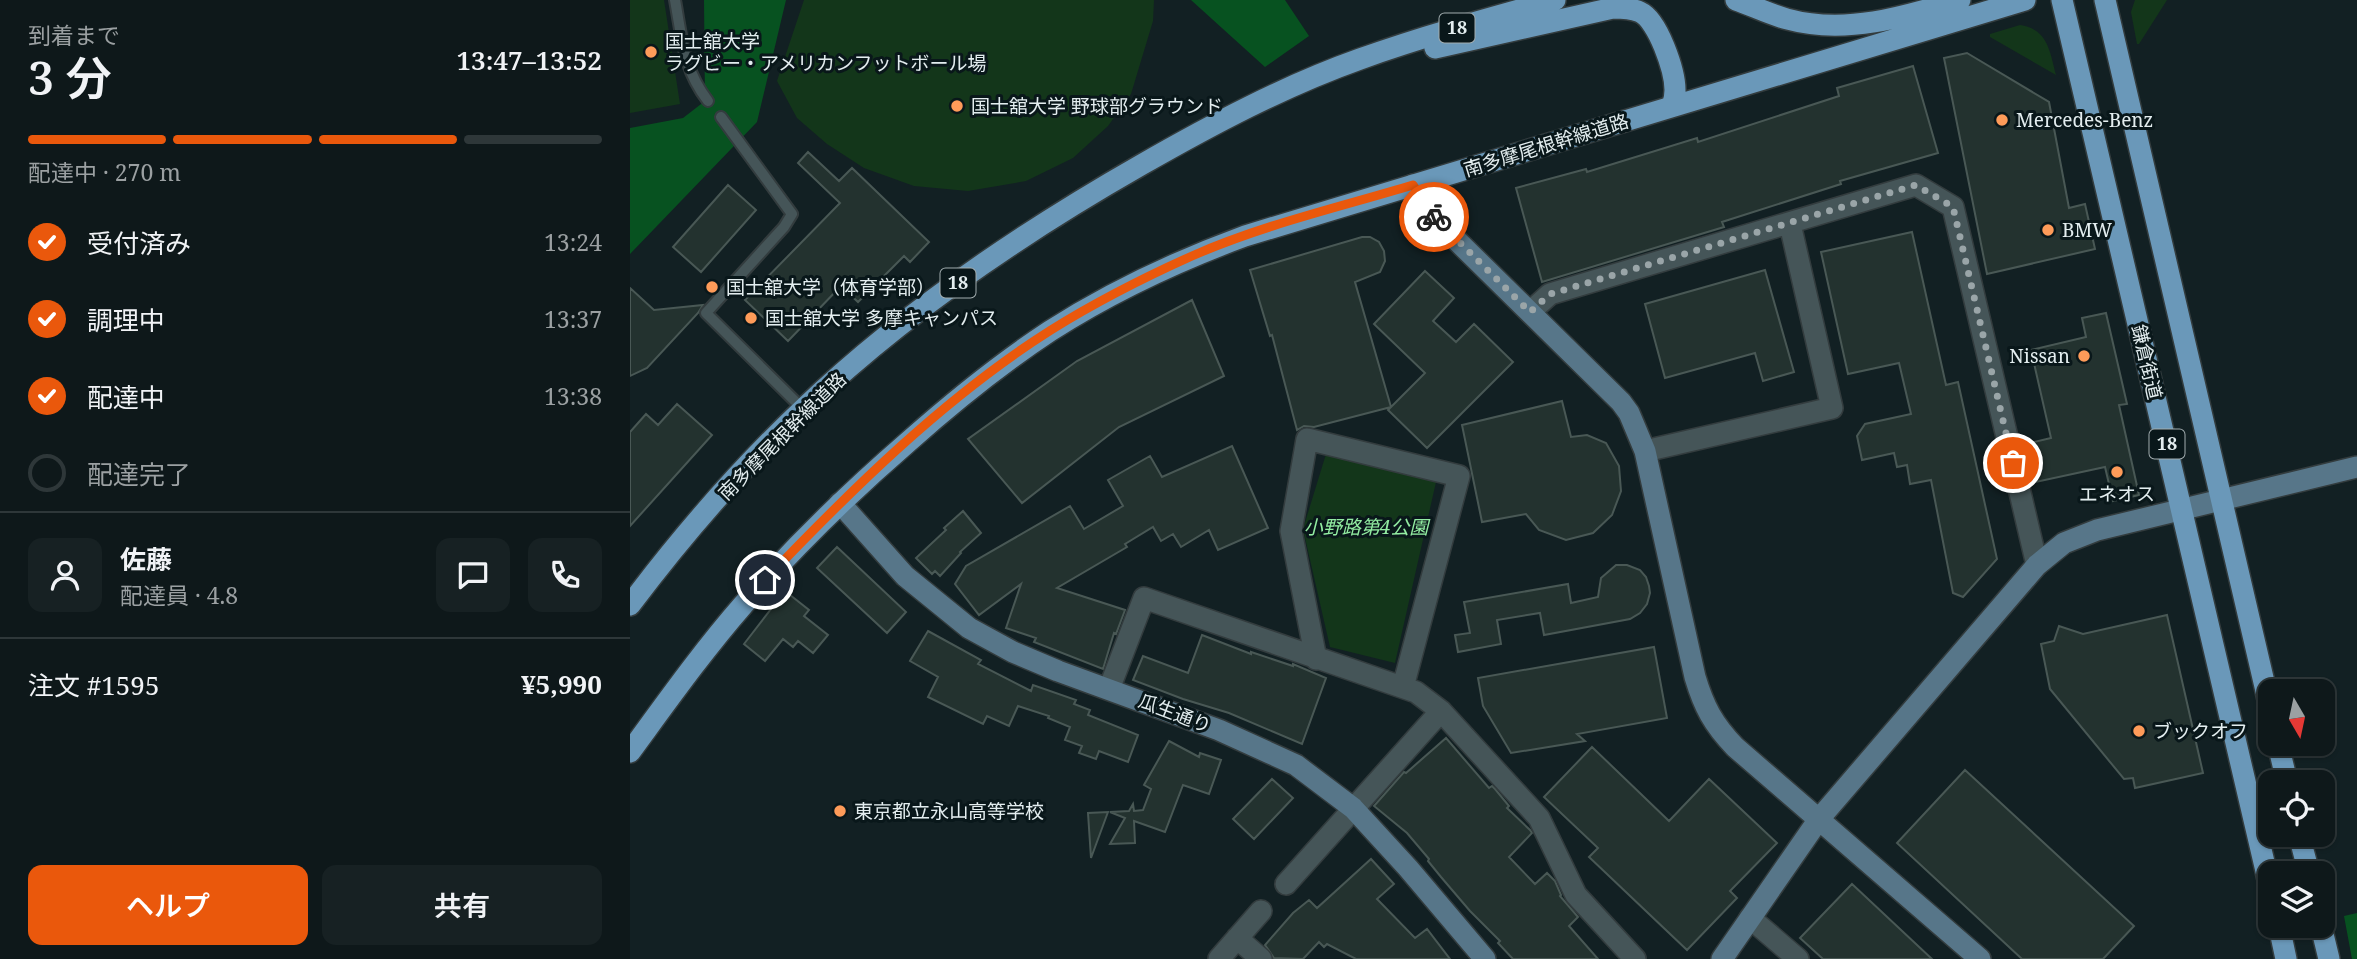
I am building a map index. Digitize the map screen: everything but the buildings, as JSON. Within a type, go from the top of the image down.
[{"type":"main road","name":"南多摩尾根幹線道路","points":[[630,605],[689,530],[803,409],[909,319],[1023,236],[1088,195],[1220,121],[1290,88],[1360,59],[1555,0]]},
{"type":"main road","points":[[1736,0],[1789,20],[1842,25],[1894,19],[1959,0]]},
{"type":"main road","name":"南多摩尾根幹線道路","points":[[630,752],[740,608],[840,503],[958,399],[1050,331],[1096,304],[1194,255],[1245,236],[2025,0]]},
{"type":"main road","name":"鎌倉街道","points":[[2062,0],[2264,861]]},
{"type":"main road","name":"18","points":[[2105,0],[2263,679]]},
{"type":"main road","points":[[1360,59],[1449,46],[1613,8],[1626,8],[1641,12],[1658,30],[1674,81],[1672,106]]},
{"type":"main road","points":[[2282,938],[2286,959]]},
{"type":"main road","points":[[2324,938],[2329,959]]},
{"type":"street","points":[[1413,185],[1426,208],[1438,222],[1621,402],[1629,413],[1644,451],[1704,705],[1718,730],[1980,959]]},
{"type":"street","points":[[1530,312],[1550,294],[1916,185],[1953,207],[2037,565]]},
{"type":"street","points":[[1644,451],[1832,408],[1790,224]]},
{"type":"street","points":[[1316,659],[1291,531],[1307,439],[1459,476],[1403,687]]},
{"type":"street","points":[[1722,959],[1819,819],[2037,565],[2064,543],[2097,530],[2357,467]]},
{"type":"street","name":"瓜生通り","points":[[840,503],[905,576],[969,628],[1013,652],[1058,671],[1219,730],[1296,765],[1353,808],[1485,959]]},
{"type":"street","points":[[1109,689],[1144,598],[1416,692],[1441,712],[1539,818],[1576,895],[1635,959]]},
{"type":"street","points":[[1286,884],[1441,712]]},
{"type":"street","points":[[1219,959],[1261,911]]},
{"type":"street","points":[[1750,918],[1798,959]]},
{"type":"street","points":[[1237,938],[1261,959]]},
{"type":"lane","points":[[675,0],[688,68],[708,101]]},
{"type":"lane","points":[[721,117],[792,214],[784,227],[706,313],[803,409]]},
{"type":"green space","name":"国士舘大学 ラグビー・アメリカンフットボール場","points":[[630,0],[664,0],[680,104],[630,113]]},
{"type":"green space","points":[[704,0],[786,0],[757,122],[630,254],[630,128],[683,118],[705,101]]},
{"type":"green space","name":"国士舘大学 野球部グラウンド","points":[[804,0],[1154,0],[1153,21],[1131,94],[1108,126],[1073,158],[1026,181],[968,191],[914,186],[864,168],[827,144],[797,118],[777,81]]},
{"type":"green space","points":[[1191,0],[1285,0],[1309,36],[1265,67]]},
{"type":"green space","points":[[2135,0],[2167,0],[2139,44],[2131,12]]},
{"type":"green space","points":[[2020,25],[2037,31],[2042,37],[2056,75],[1990,37],[1990,34]]},
{"type":"green space","name":"小野路第4公園","points":[[1326,454],[1436,482],[1395,663],[1330,647],[1303,529]]},
{"type":"green space","points":[[2357,913],[2357,959],[2352,959],[2344,916]]},
{"type":"way so far","points":[[1434,217],[1530,312],[1550,294],[1916,185],[1953,207],[2013,463]]},
{"type":"place","name":"国士舘大学 ラグビー・アメリカンフットボール場","points":[[651,52]]},
{"type":"place","name":"国士舘大学 野球部グラウンド","points":[[957,106]]},
{"type":"place","name":"Mercedes-Benz","points":[[2002,120]]},
{"type":"place","name":"BMW","points":[[2048,230]]},
{"type":"place","name":"国士舘大学（体育学部）","points":[[712,287]]},
{"type":"place","name":"国士舘大学 多摩キャンパス","points":[[751,318]]},
{"type":"place","name":"Nissan","points":[[2084,356]]},
{"type":"place","name":"エネオス","points":[[2117,472]]},
{"type":"place","name":"ブックオフ","points":[[2139,731]]},
{"type":"place","name":"東京都立永山高等学校","points":[[840,811]]},
{"type":"route","points":[[765,580],[860,484],[948,407],[1050,331],[1096,304],[1194,255],[1245,236],[1413,185],[1434,217]]}]
